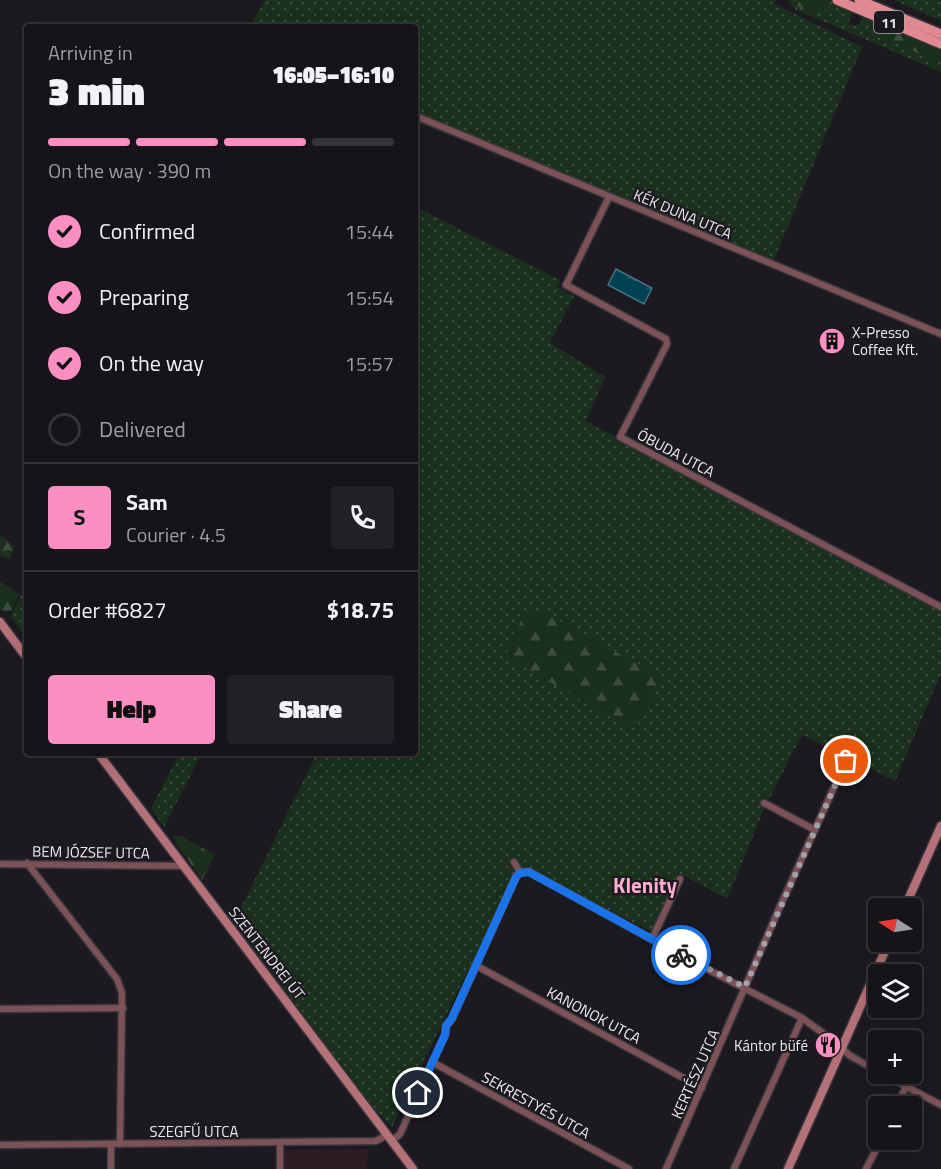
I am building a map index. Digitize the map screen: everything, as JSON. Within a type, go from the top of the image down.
[{"type":"main road","name":"11","points":[[837,0],[941,44]]},
{"type":"main road","name":"11","points":[[859,0],[941,34]]},
{"type":"main road","points":[[0,622],[24,654]]},
{"type":"main road","name":"SZENTENDREI ÚT","points":[[100,756],[413,1169]]},
{"type":"main road","points":[[908,898],[941,826]]},
{"type":"main road","points":[[788,1169],[885,952]]},
{"type":"street","name":"KÉK DUNA UTCA","points":[[418,117],[941,334]]},
{"type":"street","name":"ÓBUDA UTCA","points":[[609,196],[566,285],[666,339],[667,344],[620,437],[941,607]]},
{"type":"street","name":"KERTÉSZ UTCA","points":[[666,1169],[846,761]]},
{"type":"street","points":[[764,803],[815,830]]},
{"type":"street","points":[[514,862],[520,873]]},
{"type":"street","points":[[27,863],[117,979],[122,993],[120,1144]]},
{"type":"street","name":"BEM JÓZSEF UTCA","points":[[0,864],[183,866]]},
{"type":"street","points":[[389,1138],[400,1134],[475,965],[516,877],[520,873],[529,872],[802,1018],[849,1054],[868,1065]]},
{"type":"street","points":[[652,939],[680,879]]},
{"type":"street","name":"KANONOK UTCA","points":[[475,965],[702,1088]]},
{"type":"street","points":[[0,1009],[123,1008]]},
{"type":"street","points":[[734,1169],[802,1018]]},
{"type":"street","name":"SEKRESTYÉS UTCA","points":[[432,1062],[629,1169]]},
{"type":"street","points":[[901,1084],[939,1104],[941,1094]]},
{"type":"street","points":[[902,1096],[906,1087]]},
{"type":"street","name":"SZEGFŰ UTCA","points":[[0,1145],[376,1142],[389,1138]]},
{"type":"street","points":[[280,1143],[280,1169]]},
{"type":"street","points":[[111,1144],[111,1169]]},
{"type":"street","points":[[866,1169],[876,1150]]},
{"type":"shaded area","points":[[368,1149],[367,1169],[284,1169],[284,1150]]},
{"type":"green space","points":[[265,0],[776,0],[775,4],[862,47],[774,260],[418,123],[418,24],[251,24]]},
{"type":"green space","points":[[789,0],[824,0],[831,6],[814,12],[797,6],[797,11]]},
{"type":"green space","points":[[824,0],[856,13],[853,13],[848,23],[855,26],[861,22],[862,17],[874,22],[869,27],[869,32],[941,63],[941,72],[797,10],[796,5],[814,13],[827,2]]},
{"type":"green space","points":[[894,0],[941,0],[941,21]]},
{"type":"green space","points":[[874,22],[941,51],[941,63],[869,32],[869,27]]},
{"type":"green space","points":[[418,208],[560,280],[557,287],[574,296],[550,343],[605,377],[586,421],[941,611],[941,674],[895,781],[802,735],[765,807],[727,899],[679,873],[653,932],[600,906],[599,908],[527,869],[521,869],[515,874],[392,1127],[347,1073],[234,922],[316,756],[418,756]]},
{"type":"green space","points":[[0,535],[15,547],[10,559],[0,556]]},
{"type":"green space","points":[[0,581],[19,594],[11,611],[0,609]]},
{"type":"green space","points":[[24,590],[24,634],[10,616]]},
{"type":"green space","points":[[540,610],[654,673],[659,683],[646,714],[638,723],[622,724],[507,657],[508,642],[528,611]]},
{"type":"green space","points":[[178,756],[200,756],[164,827],[151,808]]},
{"type":"green space","points":[[172,836],[181,836],[215,855],[202,880]]},
{"type":"water","points":[[616,269],[652,288],[644,304],[608,285]]},
{"type":"way so far","points":[[681,955],[745,987],[846,761]]},
{"type":"place","name":"X-Presso Coffee Kft.","points":[[832,341]]},
{"type":"place","name":"Kántor büfé","points":[[828,1045]]},
{"type":"district","name":"Klenity","points":[[645,885]]},
{"type":"route","points":[[418,1093],[445,1035],[446,1026],[452,1018],[516,877],[520,873],[529,872],[681,955]]}]
